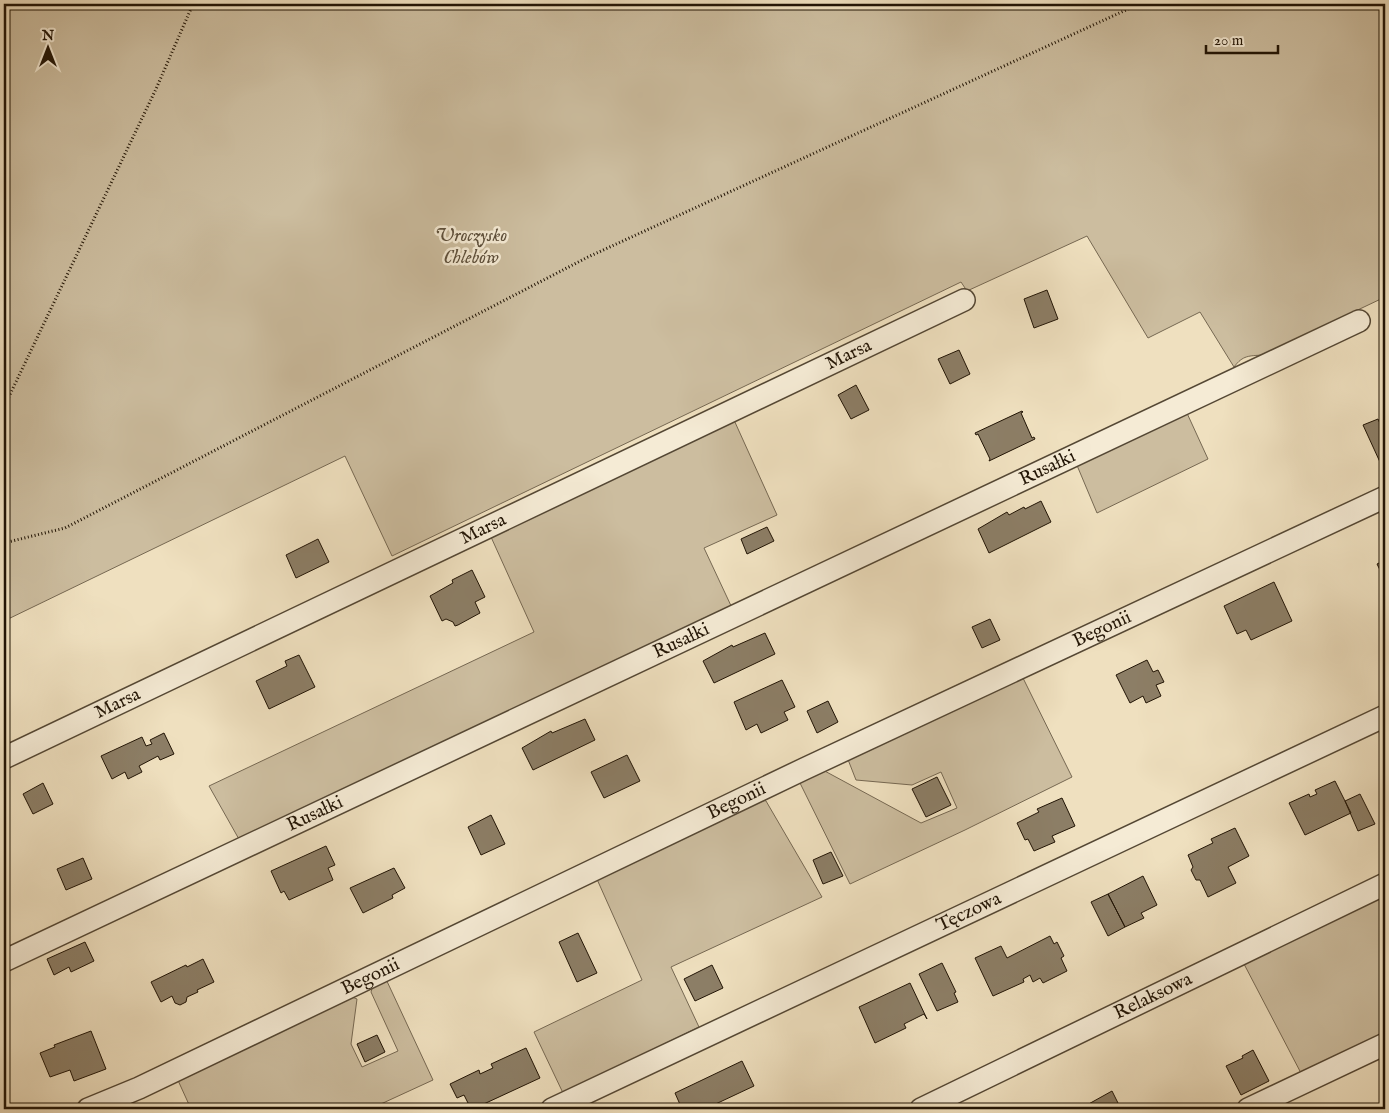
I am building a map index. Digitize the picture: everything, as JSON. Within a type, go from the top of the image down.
[{"type":"street","name":"Marsa","points":[[4,758],[964,300]]},
{"type":"street","name":"Rusałki","points":[[4,961],[1359,321]]},
{"type":"street","name":"Begonii","points":[[88,1109],[139,1088],[813,765],[1385,497]]},
{"type":"street","name":"Tęczowa","points":[[552,1109],[1385,716]]},
{"type":"street","name":"Relaksowa","points":[[921,1109],[1385,884]]},
{"type":"street","points":[[1248,1109],[1385,1044]]},
{"type":"path","points":[[4,406],[156,89],[193,4]]},
{"type":"path","points":[[4,543],[65,528],[588,257],[1139,4]]},
{"type":"green space","name":"Uroczysko Chlebów","points":[[4,4],[1385,4],[1385,297],[1263,355],[1243,358],[1234,367],[1200,312],[1148,338],[1087,236],[967,291],[961,282],[392,556],[345,456],[4,621]]},
{"type":"green space","points":[[1186,411],[1208,459],[1097,513],[1076,463]]},
{"type":"green space","points":[[734,420],[777,515],[704,548],[733,610],[240,841],[209,786],[534,632],[491,537]]},
{"type":"green space","points":[[1022,676],[1072,777],[850,884],[798,779],[821,769],[921,823],[957,808],[941,772],[912,785],[856,780],[847,757]]},
{"type":"green space","points":[[762,799],[766,801],[822,897],[671,967],[699,1027],[563,1093],[534,1032],[642,980],[596,877]]},
{"type":"green space","points":[[1385,893],[1385,1035],[1302,1075],[1244,964]]},
{"type":"green space","points":[[385,977],[433,1080],[370,1109],[191,1109],[176,1076],[347,995],[357,999],[351,1044],[362,1067],[398,1051],[371,992],[374,982]]},
{"type":"building","points":[[1047,290],[1058,319],[1034,328],[1024,299]]},
{"type":"building","points":[[959,350],[970,374],[950,384],[938,359]]},
{"type":"building","points":[[856,385],[869,410],[851,419],[838,395]]},
{"type":"building","points":[[1022,411],[1021,413],[1032,438],[1034,437],[1035,439],[989,461],[990,459],[978,434],[976,435],[975,433]]},
{"type":"building","points":[[1378,419],[1382,428],[1385,426],[1385,473],[1363,425]]},
{"type":"building","points":[[1041,501],[1051,522],[989,553],[978,529],[1007,512],[1009,515]]},
{"type":"building","points":[[767,527],[774,541],[747,554],[741,539]]},
{"type":"building","points":[[318,539],[329,562],[296,578],[286,555]]},
{"type":"building","points":[[1385,560],[1385,580],[1377,564]]},
{"type":"building","points":[[472,570],[485,597],[475,602],[480,613],[455,626],[453,622],[446,619],[442,621],[430,596],[453,583],[452,580]]},
{"type":"building","points":[[1274,582],[1292,621],[1251,640],[1246,630],[1237,634],[1224,606]]},
{"type":"building","points":[[990,619],[1000,640],[982,648],[972,627]]},
{"type":"building","points":[[765,633],[775,654],[714,683],[703,661],[732,645],[733,647]]},
{"type":"building","points":[[299,655],[315,687],[269,709],[256,681],[287,666],[285,661]]},
{"type":"building","points":[[1147,660],[1153,672],[1158,670],[1164,682],[1156,685],[1161,696],[1146,703],[1143,696],[1130,703],[1116,675]]},
{"type":"building","points":[[782,680],[795,707],[784,712],[788,720],[761,733],[757,724],[746,730],[734,702]]},
{"type":"building","points":[[828,701],[838,722],[817,733],[807,711]]},
{"type":"building","points":[[585,719],[595,740],[533,770],[522,748],[551,731],[552,733]]},
{"type":"building","points":[[164,733],[174,754],[160,760],[158,756],[139,766],[142,772],[128,779],[125,772],[112,779],[101,756],[142,737],[146,746],[152,744],[150,740]]},
{"type":"building","points":[[627,755],[640,781],[604,798],[591,772]]},
{"type":"building","points":[[937,777],[951,805],[926,817],[912,789]]},
{"type":"building","points":[[1335,781],[1351,813],[1305,835],[1289,803],[1309,794],[1310,797],[1317,794],[1315,790]]},
{"type":"building","points":[[43,783],[53,804],[33,814],[23,794]]},
{"type":"building","points":[[1360,794],[1375,824],[1358,831],[1345,801]]},
{"type":"building","points":[[1062,798],[1075,826],[1052,836],[1055,842],[1034,851],[1028,839],[1025,840],[1017,823],[1039,812],[1037,809]]},
{"type":"building","points":[[491,815],[505,844],[481,855],[468,827]]},
{"type":"building","points":[[1235,828],[1249,856],[1228,867],[1236,883],[1208,897],[1200,880],[1196,880],[1191,870],[1193,867],[1188,855],[1213,843],[1211,839]]},
{"type":"building","points":[[326,846],[335,865],[328,868],[333,880],[289,900],[284,891],[281,893],[271,871]]},
{"type":"building","points":[[831,852],[843,876],[823,884],[813,860]]},
{"type":"building","points":[[83,858],[92,879],[66,890],[57,869]]},
{"type":"building","points":[[394,868],[405,888],[392,895],[393,898],[363,913],[350,888]]},
{"type":"building","points":[[1143,876],[1157,905],[1141,913],[1144,918],[1125,927],[1108,894]]},
{"type":"building","points":[[1108,894],[1125,927],[1108,936],[1091,902]]},
{"type":"building","points":[[578,933],[597,973],[577,982],[559,942]]},
{"type":"building","points":[[1050,936],[1054,944],[1057,942],[1064,956],[1061,958],[1067,971],[1043,983],[1040,978],[1033,982],[1030,975],[1023,979],[1024,982],[993,996],[975,958],[1001,946],[1007,958]]},
{"type":"building","points":[[85,942],[94,961],[71,972],[69,967],[54,975],[47,959]]},
{"type":"building","points":[[203,959],[214,982],[197,990],[198,992],[187,997],[186,1002],[180,1005],[175,1003],[172,996],[161,1002],[151,982]]},
{"type":"building","points":[[942,963],[956,992],[954,993],[958,1002],[937,1011],[919,974]]},
{"type":"building","points":[[712,965],[723,988],[695,1001],[684,979]]},
{"type":"building","points":[[910,983],[927,1019],[924,1014],[904,1024],[906,1028],[875,1043],[859,1007]]},
{"type":"building","points":[[91,1031],[106,1069],[74,1081],[70,1070],[50,1077],[40,1053],[55,1047],[54,1045]]},
{"type":"building","points":[[377,1035],[385,1052],[365,1062],[357,1044]]},
{"type":"building","points":[[526,1048],[540,1078],[473,1109],[471,1109],[464,1095],[457,1098],[450,1084],[479,1070],[480,1074],[493,1068],[491,1064]]},
{"type":"building","points":[[1253,1050],[1269,1081],[1241,1095],[1226,1066],[1243,1058],[1242,1056]]},
{"type":"building","points":[[742,1061],[754,1086],[705,1109],[682,1109],[675,1093]]},
{"type":"building","points":[[1112,1091],[1121,1109],[1087,1109],[1085,1106]]}]
